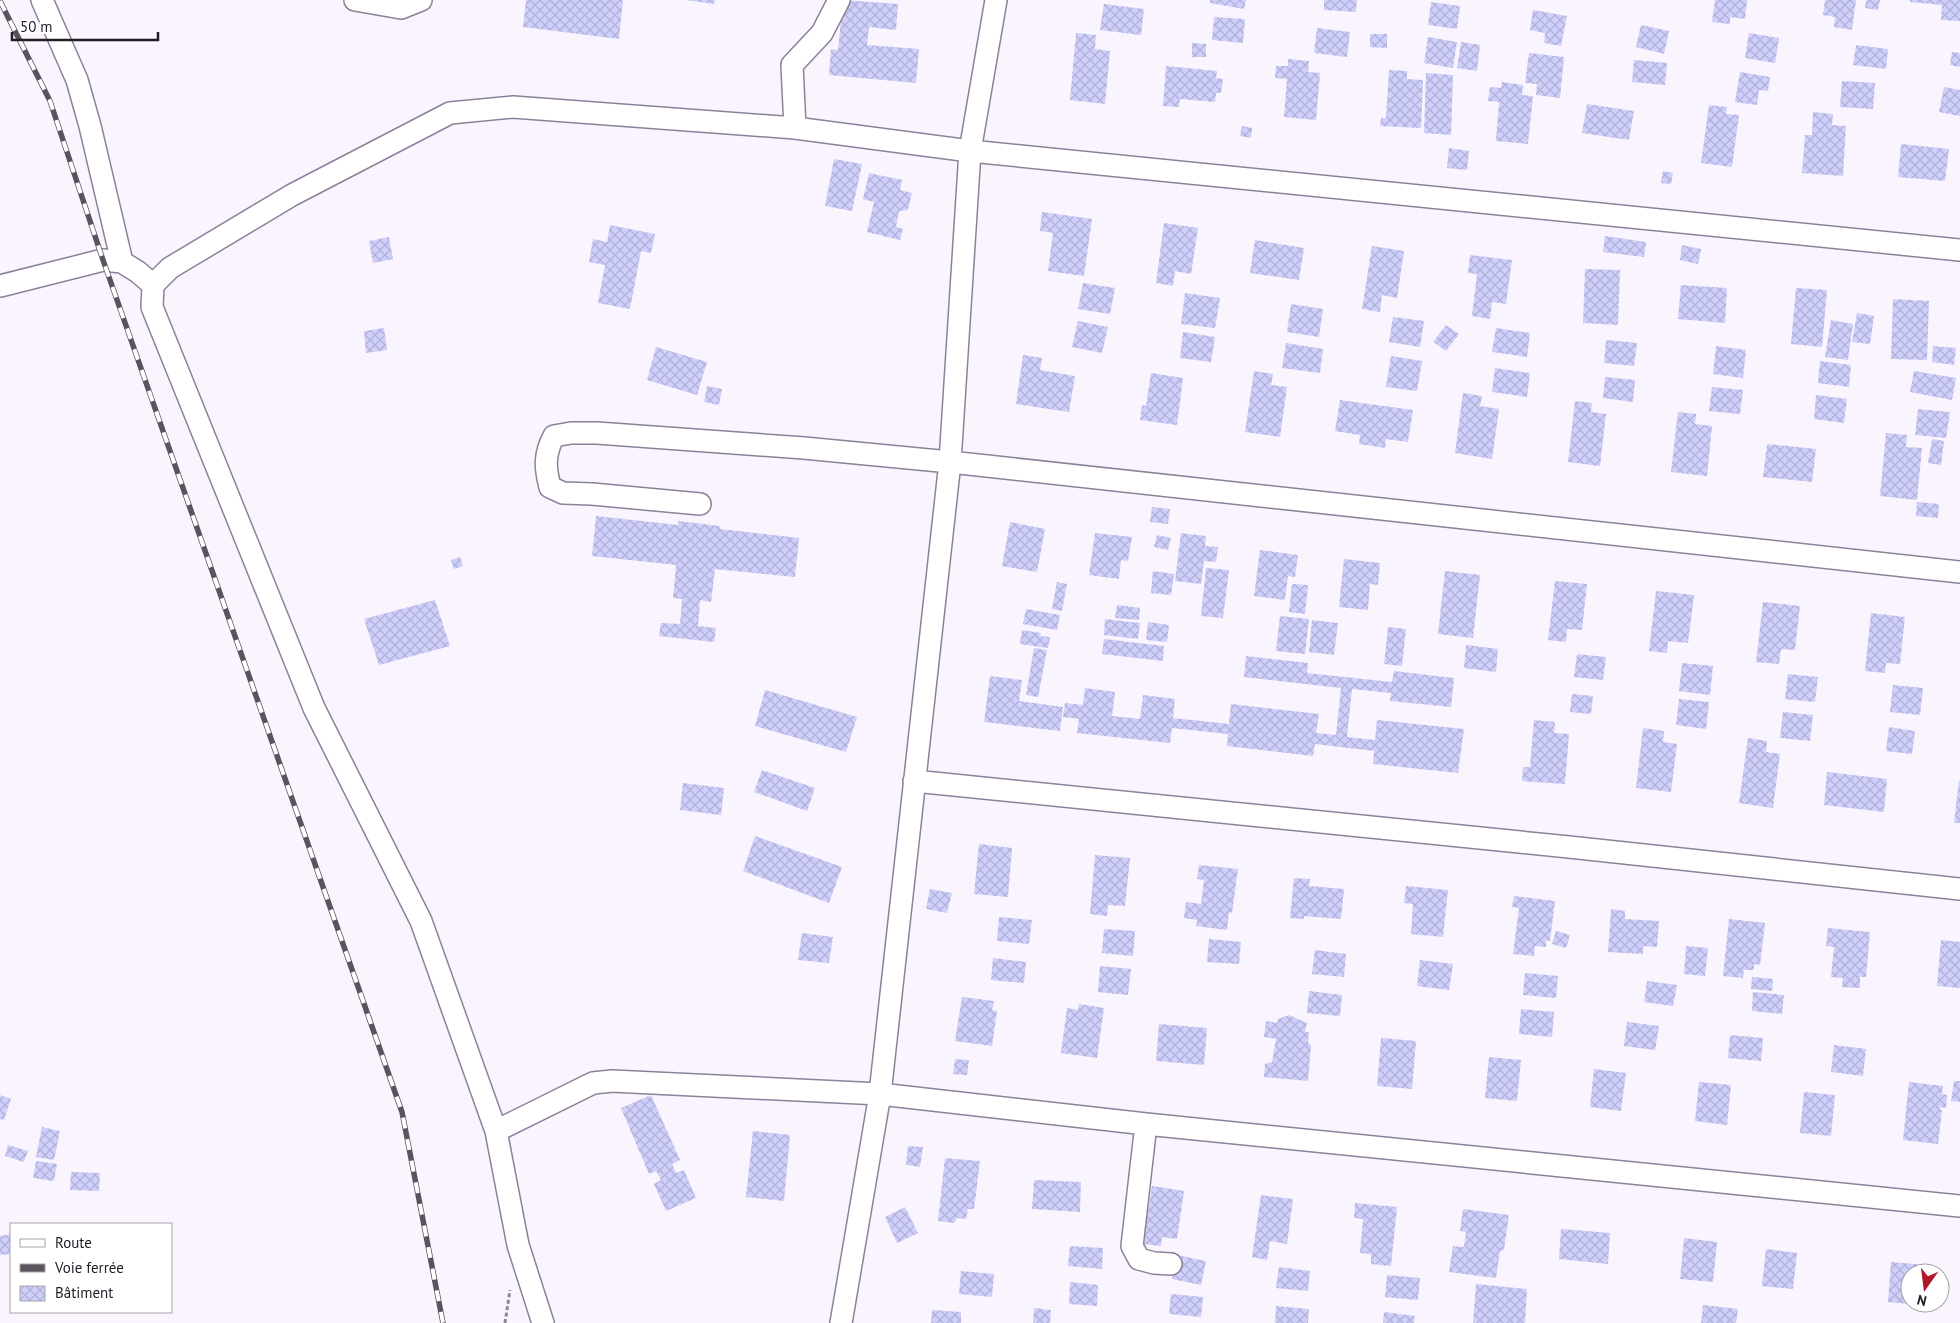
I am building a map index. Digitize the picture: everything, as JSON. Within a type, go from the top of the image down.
[{"type":"street","points":[[42,0],[76,80],[90,126],[122,262]]},
{"type":"street","points":[[355,0],[401,8],[421,0]]},
{"type":"street","points":[[795,128],[792,65],[822,33],[839,0]]},
{"type":"street","points":[[841,1323],[880,1094],[950,462],[970,150],[996,0]]},
{"type":"street","points":[[543,1323],[518,1245],[496,1131],[422,921],[314,708],[152,307],[153,285],[170,268],[292,195],[450,113],[513,107],[795,128],[970,150],[1960,250]]},
{"type":"street","points":[[0,286],[103,260],[122,262],[138,272],[153,285]]},
{"type":"street","points":[[700,504],[563,493],[550,487],[545,470],[546,449],[554,436],[571,433],[597,433],[804,448],[950,462],[1960,572]]},
{"type":"street","points":[[914,781],[1569,847],[1960,889]]},
{"type":"street","points":[[496,1131],[593,1083],[612,1081],[880,1094],[1146,1124],[1960,1206]]},
{"type":"street","points":[[1146,1124],[1132,1246],[1139,1259],[1154,1263],[1172,1264]]},
{"type":"building","points":[[526,0],[623,0],[619,39],[523,27]]},
{"type":"building","points":[[686,0],[715,0],[714,4]]},
{"type":"building","points":[[843,0],[898,4],[896,30],[869,27],[867,45],[919,49],[916,83],[829,75],[831,49],[838,50]]},
{"type":"building","points":[[1210,0],[1246,0],[1244,9],[1210,3]]},
{"type":"building","points":[[1324,0],[1357,0],[1356,12],[1324,10]]},
{"type":"building","points":[[1715,0],[1747,0],[1745,19],[1730,17],[1730,24],[1712,22]]},
{"type":"building","points":[[1825,0],[1856,0],[1852,30],[1834,27],[1835,17],[1823,15]]},
{"type":"building","points":[[1866,0],[1880,0],[1878,10],[1865,8]]},
{"type":"building","points":[[1910,0],[1960,0],[1960,21],[1941,20],[1942,5],[1910,2]]},
{"type":"building","points":[[1431,2],[1460,6],[1457,29],[1428,25]]},
{"type":"building","points":[[1104,4],[1144,9],[1141,35],[1100,30]]},
{"type":"building","points":[[1533,10],[1567,16],[1561,46],[1544,43],[1545,33],[1530,30]]},
{"type":"building","points":[[1214,17],[1245,19],[1243,43],[1212,40]]},
{"type":"building","points":[[1641,25],[1669,31],[1664,54],[1636,47]]},
{"type":"building","points":[[1317,28],[1350,32],[1347,57],[1314,53]]},
{"type":"building","points":[[1076,33],[1096,35],[1095,49],[1110,51],[1105,104],[1070,100]]},
{"type":"building","points":[[1749,33],[1779,38],[1775,63],[1745,58]]},
{"type":"building","points":[[1370,34],[1387,34],[1387,48],[1370,47]]},
{"type":"building","points":[[1428,37],[1457,42],[1453,68],[1424,63]]},
{"type":"building","points":[[1461,42],[1480,45],[1477,71],[1457,68]]},
{"type":"building","points":[[1192,43],[1206,44],[1206,57],[1192,57]]},
{"type":"building","points":[[1856,45],[1888,49],[1886,69],[1853,65]]},
{"type":"building","points":[[1952,52],[1960,53],[1960,67],[1950,65]]},
{"type":"building","points":[[1529,53],[1564,57],[1560,98],[1536,95],[1537,84],[1525,83]]},
{"type":"building","points":[[1288,59],[1309,61],[1308,72],[1320,73],[1316,120],[1284,117],[1287,79],[1275,78],[1276,66],[1288,66]]},
{"type":"building","points":[[1634,60],[1667,63],[1665,85],[1632,82]]},
{"type":"building","points":[[1166,66],[1217,71],[1216,78],[1223,79],[1221,93],[1216,93],[1215,102],[1180,99],[1179,107],[1163,106]]},
{"type":"building","points":[[1389,70],[1407,71],[1407,79],[1423,80],[1421,128],[1380,126],[1381,118],[1386,118]]},
{"type":"building","points":[[1740,72],[1770,77],[1768,91],[1759,90],[1757,105],[1735,102]]},
{"type":"building","points":[[1426,73],[1453,75],[1451,135],[1424,133]]},
{"type":"building","points":[[1842,81],[1875,83],[1873,109],[1840,107]]},
{"type":"building","points":[[1502,82],[1523,85],[1522,95],[1533,96],[1528,144],[1496,141],[1499,102],[1488,101],[1490,87],[1501,88]]},
{"type":"building","points":[[1944,87],[1960,90],[1960,116],[1939,112]]},
{"type":"building","points":[[1587,104],[1634,111],[1629,140],[1582,133]]},
{"type":"building","points":[[1709,105],[1727,107],[1726,114],[1739,115],[1732,167],[1701,163]]},
{"type":"building","points":[[1813,112],[1833,114],[1832,125],[1846,126],[1843,176],[1802,173],[1805,135],[1812,135]]},
{"type":"building","points":[[1242,126],[1252,128],[1251,138],[1240,136]]},
{"type":"building","points":[[1901,144],[1949,149],[1945,181],[1898,177]]},
{"type":"building","points":[[1449,148],[1469,151],[1467,170],[1447,168]]},
{"type":"building","points":[[834,159],[862,164],[852,211],[825,206]]},
{"type":"building","points":[[1663,171],[1673,173],[1671,184],[1661,183]]},
{"type":"building","points":[[869,173],[902,180],[900,190],[912,193],[908,210],[899,211],[896,227],[903,229],[900,240],[867,232],[874,202],[863,199]]},
{"type":"building","points":[[1042,212],[1092,219],[1084,276],[1048,271],[1053,233],[1040,231]]},
{"type":"building","points":[[1164,223],[1198,228],[1191,274],[1175,271],[1173,286],[1156,283]]},
{"type":"building","points":[[610,225],[655,234],[651,253],[641,251],[630,309],[598,303],[605,265],[589,262],[593,239],[607,242]]},
{"type":"building","points":[[1605,236],[1646,242],[1644,257],[1603,252]]},
{"type":"building","points":[[389,237],[393,259],[373,263],[369,241]]},
{"type":"building","points":[[1255,240],[1304,248],[1299,280],[1250,273]]},
{"type":"building","points":[[1682,245],[1701,249],[1698,264],[1680,260]]},
{"type":"building","points":[[1372,246],[1404,251],[1397,298],[1382,295],[1380,312],[1362,309]]},
{"type":"building","points":[[1470,255],[1512,260],[1506,304],[1492,302],[1490,319],[1472,316],[1477,274],[1468,273]]},
{"type":"building","points":[[1585,269],[1620,270],[1618,325],[1583,323]]},
{"type":"building","points":[[1083,283],[1115,288],[1110,314],[1078,309]]},
{"type":"building","points":[[1681,285],[1727,288],[1725,323],[1678,319]]},
{"type":"building","points":[[1796,288],[1827,290],[1822,347],[1791,344]]},
{"type":"building","points":[[1185,293],[1220,298],[1215,328],[1181,324]]},
{"type":"building","points":[[1893,299],[1929,301],[1927,360],[1891,359]]},
{"type":"building","points":[[1291,304],[1323,309],[1319,337],[1287,332]]},
{"type":"building","points":[[1857,313],[1874,316],[1870,344],[1852,342]]},
{"type":"building","points":[[1393,317],[1424,321],[1420,347],[1389,342]]},
{"type":"building","points":[[1831,320],[1853,324],[1848,360],[1825,357]]},
{"type":"building","points":[[1078,321],[1108,327],[1102,353],[1072,347]]},
{"type":"building","points":[[1446,325],[1459,334],[1446,351],[1433,342]]},
{"type":"building","points":[[384,328],[387,350],[366,353],[364,331]]},
{"type":"building","points":[[1496,328],[1530,333],[1527,357],[1492,352]]},
{"type":"building","points":[[1183,332],[1215,337],[1211,362],[1180,358]]},
{"type":"building","points":[[1606,340],[1637,343],[1634,366],[1604,363]]},
{"type":"building","points":[[1286,343],[1323,349],[1320,373],[1282,368]]},
{"type":"building","points":[[1716,346],[1746,350],[1743,378],[1713,374]]},
{"type":"building","points":[[1933,346],[1956,348],[1954,365],[1932,362]]},
{"type":"building","points":[[656,347],[707,362],[697,395],[647,380]]},
{"type":"building","points":[[1023,355],[1042,358],[1040,370],[1075,376],[1069,412],[1016,404]]},
{"type":"building","points":[[1391,356],[1422,361],[1417,391],[1386,387]]},
{"type":"building","points":[[1820,361],[1851,365],[1849,387],[1818,383]]},
{"type":"building","points":[[1495,368],[1530,373],[1527,397],[1492,392]]},
{"type":"building","points":[[1254,371],[1273,374],[1271,385],[1287,387],[1280,437],[1245,432]]},
{"type":"building","points":[[1914,371],[1956,378],[1952,400],[1910,392]]},
{"type":"building","points":[[1151,373],[1183,378],[1177,425],[1140,420],[1142,405],[1146,406]]},
{"type":"building","points":[[1605,377],[1635,380],[1633,402],[1603,398]]},
{"type":"building","points":[[707,386],[722,389],[719,405],[704,402]]},
{"type":"building","points":[[1712,387],[1743,390],[1740,414],[1709,411]]},
{"type":"building","points":[[1463,393],[1482,396],[1480,406],[1499,409],[1492,459],[1455,453]]},
{"type":"building","points":[[1816,395],[1847,399],[1844,423],[1814,419]]},
{"type":"building","points":[[1340,400],[1413,410],[1408,442],[1386,439],[1385,448],[1359,444],[1360,435],[1335,431]]},
{"type":"building","points":[[1575,401],[1592,403],[1591,412],[1606,414],[1600,466],[1568,462]]},
{"type":"building","points":[[1918,409],[1950,412],[1946,438],[1915,435]]},
{"type":"building","points":[[1678,412],[1696,414],[1695,424],[1712,426],[1707,476],[1671,472]]},
{"type":"building","points":[[1886,433],[1907,435],[1906,447],[1922,448],[1917,500],[1880,496]]},
{"type":"building","points":[[1932,439],[1944,441],[1941,465],[1928,463]]},
{"type":"building","points":[[1767,444],[1816,449],[1812,482],[1763,477]]},
{"type":"building","points":[[1917,502],[1939,504],[1938,518],[1916,516]]},
{"type":"building","points":[[1152,507],[1170,509],[1168,524],[1150,522]]},
{"type":"building","points":[[596,516],[678,525],[678,521],[720,526],[720,529],[799,538],[795,577],[715,569],[711,602],[700,600],[698,626],[716,628],[714,642],[659,636],[661,623],[680,624],[682,599],[673,598],[676,565],[592,556]]},
{"type":"building","points":[[1010,522],[1045,529],[1037,572],[1002,566]]},
{"type":"building","points":[[1095,533],[1132,537],[1128,561],[1121,560],[1119,579],[1089,575]]},
{"type":"building","points":[[1181,533],[1206,536],[1205,546],[1218,547],[1216,562],[1204,561],[1201,584],[1175,581]]},
{"type":"building","points":[[1157,535],[1171,538],[1168,550],[1154,547]]},
{"type":"building","points":[[1260,550],[1298,555],[1295,577],[1288,576],[1285,600],[1254,596]]},
{"type":"building","points":[[460,557],[463,566],[454,569],[451,560]]},
{"type":"building","points":[[1344,559],[1380,563],[1378,585],[1370,584],[1368,610],[1339,607]]},
{"type":"building","points":[[1206,568],[1229,570],[1223,618],[1201,616]]},
{"type":"building","points":[[1153,571],[1174,574],[1171,595],[1151,593]]},
{"type":"building","points":[[1445,571],[1480,575],[1473,638],[1438,634]]},
{"type":"building","points":[[1555,581],[1587,584],[1582,630],[1567,629],[1566,642],[1548,640]]},
{"type":"building","points":[[1057,582],[1067,584],[1062,611],[1052,609]]},
{"type":"building","points":[[1292,584],[1308,585],[1305,614],[1289,612]]},
{"type":"building","points":[[1656,591],[1694,595],[1688,643],[1668,641],[1667,653],[1649,651]]},
{"type":"building","points":[[435,600],[450,646],[379,665],[364,619]]},
{"type":"building","points":[[1763,602],[1800,606],[1795,650],[1781,649],[1779,664],[1756,662]]},
{"type":"building","points":[[1117,605],[1140,608],[1139,620],[1115,618]]},
{"type":"building","points":[[1026,609],[1060,615],[1057,630],[1023,624]]},
{"type":"building","points":[[1871,613],[1905,617],[1900,664],[1886,663],[1885,673],[1865,671]]},
{"type":"building","points":[[1280,616],[1309,619],[1305,654],[1276,651]]},
{"type":"building","points":[[1105,619],[1140,623],[1138,639],[1104,635]]},
{"type":"building","points":[[1312,620],[1338,623],[1334,655],[1309,652]]},
{"type":"building","points":[[1148,622],[1169,625],[1167,642],[1146,640]]},
{"type":"building","points":[[1388,627],[1406,629],[1402,666],[1384,664]]},
{"type":"building","points":[[1022,630],[1041,633],[1040,636],[1050,637],[1048,648],[1020,644]]},
{"type":"building","points":[[1104,639],[1164,646],[1163,661],[1102,654]]},
{"type":"building","points":[[1466,645],[1498,649],[1496,672],[1464,668]]},
{"type":"building","points":[[1034,648],[1047,650],[1038,697],[1026,695]]},
{"type":"building","points":[[1577,654],[1606,657],[1603,680],[1574,677]]},
{"type":"building","points":[[1246,656],[1308,663],[1307,673],[1392,682],[1394,671],[1454,678],[1451,707],[1390,701],[1391,693],[1352,689],[1347,737],[1375,740],[1377,720],[1464,729],[1458,773],[1373,764],[1374,751],[1315,744],[1313,756],[1227,746],[1228,734],[1172,728],[1170,743],[1077,733],[1079,719],[1063,717],[1065,703],[1083,705],[1085,688],[1115,692],[1112,716],[1140,719],[1143,695],[1175,699],[1173,718],[1229,724],[1231,704],[1319,714],[1316,733],[1336,735],[1341,688],[1244,677]]},
{"type":"building","points":[[1682,663],[1713,666],[1710,695],[1679,691]]},
{"type":"building","points":[[1788,674],[1818,677],[1815,702],[1785,699]]},
{"type":"building","points":[[990,676],[1022,680],[1019,701],[1063,707],[1060,731],[984,722]]},
{"type":"building","points":[[1893,685],[1923,688],[1920,715],[1890,712]]},
{"type":"building","points":[[765,690],[857,717],[846,752],[755,726]]},
{"type":"building","points":[[1572,694],[1593,696],[1591,714],[1570,712]]},
{"type":"building","points":[[1679,699],[1709,702],[1706,729],[1676,725]]},
{"type":"building","points":[[1783,712],[1813,715],[1810,741],[1780,738]]},
{"type":"building","points":[[1534,720],[1555,722],[1554,733],[1569,734],[1565,784],[1522,781],[1523,767],[1530,767]]},
{"type":"building","points":[[1889,727],[1915,731],[1912,754],[1886,751]]},
{"type":"building","points":[[1643,728],[1664,731],[1663,742],[1677,744],[1671,792],[1636,788]]},
{"type":"building","points":[[1748,738],[1767,741],[1766,752],[1780,754],[1773,808],[1739,803]]},
{"type":"building","points":[[762,770],[815,788],[807,811],[754,792]]},
{"type":"building","points":[[1827,772],[1887,779],[1884,812],[1824,805]]},
{"type":"building","points":[[1959,781],[1960,823],[1954,823]]},
{"type":"building","points":[[683,783],[724,788],[721,815],[680,810]]},
{"type":"building","points":[[755,836],[842,867],[829,903],[743,871]]},
{"type":"building","points":[[979,844],[1012,848],[1008,897],[974,894]]},
{"type":"building","points":[[1095,855],[1130,858],[1125,906],[1108,905],[1107,916],[1090,914]]},
{"type":"building","points":[[1199,865],[1238,869],[1232,913],[1229,912],[1227,930],[1196,926],[1197,920],[1184,918],[1186,902],[1201,904],[1204,880],[1197,879]]},
{"type":"building","points":[[1294,878],[1310,879],[1309,886],[1344,889],[1341,919],[1304,916],[1304,919],[1290,918]]},
{"type":"building","points":[[1406,886],[1448,890],[1443,937],[1411,934],[1413,904],[1404,903]]},
{"type":"building","points":[[930,889],[952,893],[947,913],[926,909]]},
{"type":"building","points":[[1514,896],[1555,901],[1550,941],[1546,941],[1546,947],[1535,946],[1534,956],[1513,954],[1519,908],[1512,907]]},
{"type":"building","points":[[1611,909],[1625,911],[1625,919],[1659,921],[1657,947],[1643,946],[1643,954],[1608,952]]},
{"type":"building","points":[[999,917],[1032,920],[1029,944],[997,941]]},
{"type":"building","points":[[1729,919],[1765,923],[1760,965],[1754,964],[1754,970],[1744,970],[1743,978],[1723,976]]},
{"type":"building","points":[[1828,928],[1870,932],[1866,977],[1860,977],[1860,988],[1842,987],[1843,978],[1831,977],[1834,947],[1826,946]]},
{"type":"building","points":[[1104,929],[1135,931],[1133,956],[1102,953]]},
{"type":"building","points":[[1556,931],[1570,935],[1566,948],[1552,944]]},
{"type":"building","points":[[802,933],[833,937],[829,963],[798,960]]},
{"type":"building","points":[[1209,939],[1241,942],[1239,964],[1207,962]]},
{"type":"building","points":[[1941,940],[1960,942],[1960,988],[1937,986]]},
{"type":"building","points":[[1686,946],[1708,948],[1705,976],[1684,974]]},
{"type":"building","points":[[1315,950],[1346,954],[1344,977],[1312,974]]},
{"type":"building","points":[[993,958],[1026,962],[1024,983],[991,980]]},
{"type":"building","points":[[1420,960],[1453,964],[1449,990],[1417,986]]},
{"type":"building","points":[[1100,966],[1131,969],[1128,995],[1098,992]]},
{"type":"building","points":[[1525,973],[1558,976],[1556,998],[1523,995]]},
{"type":"building","points":[[1752,977],[1773,979],[1772,991],[1751,989]]},
{"type":"building","points":[[1647,981],[1677,985],[1673,1006],[1644,1002]]},
{"type":"building","points":[[1309,991],[1342,995],[1340,1016],[1307,1013]]},
{"type":"building","points":[[1753,992],[1784,995],[1782,1014],[1752,1011]]},
{"type":"building","points":[[962,997],[994,1001],[992,1010],[997,1011],[992,1046],[955,1041]]},
{"type":"building","points":[[1079,1004],[1104,1008],[1097,1058],[1061,1053],[1067,1008],[1078,1010]]},
{"type":"building","points":[[1521,1009],[1554,1012],[1552,1037],[1519,1034]]},
{"type":"building","points":[[1289,1015],[1307,1023],[1305,1032],[1309,1032],[1308,1042],[1311,1045],[1308,1081],[1264,1077],[1265,1064],[1272,1062],[1276,1039],[1264,1037],[1266,1021],[1277,1023],[1278,1019]]},
{"type":"building","points":[[1627,1022],[1659,1026],[1655,1050],[1624,1046]]},
{"type":"building","points":[[1159,1024],[1207,1028],[1204,1065],[1156,1061]]},
{"type":"building","points":[[1730,1035],[1763,1038],[1761,1061],[1728,1058]]},
{"type":"building","points":[[1381,1038],[1416,1041],[1412,1089],[1377,1086]]},
{"type":"building","points":[[1834,1045],[1866,1049],[1863,1076],[1831,1072]]},
{"type":"building","points":[[1489,1057],[1521,1060],[1517,1101],[1485,1098]]},
{"type":"building","points":[[955,1059],[969,1060],[967,1075],[953,1074]]},
{"type":"building","points":[[1594,1069],[1626,1073],[1621,1111],[1590,1107]]},
{"type":"building","points":[[1954,1081],[1960,1081],[1960,1102],[1951,1101]]},
{"type":"building","points":[[1699,1082],[1731,1085],[1727,1125],[1695,1121]]},
{"type":"building","points":[[1909,1082],[1943,1086],[1942,1094],[1947,1095],[1946,1108],[1940,1107],[1940,1110],[1942,1110],[1938,1144],[1903,1140]]},
{"type":"building","points":[[1804,1092],[1835,1095],[1831,1136],[1800,1133]]},
{"type":"building","points":[[0,1095],[11,1099],[4,1120],[0,1119]]},
{"type":"building","points":[[651,1095],[680,1160],[672,1164],[676,1173],[684,1170],[696,1198],[666,1211],[654,1184],[661,1180],[656,1171],[649,1174],[621,1108]]},
{"type":"building","points":[[42,1127],[60,1131],[54,1160],[36,1157]]},
{"type":"building","points":[[753,1131],[790,1135],[784,1201],[746,1197]]},
{"type":"building","points":[[8,1145],[28,1151],[24,1162],[5,1156]]},
{"type":"building","points":[[908,1146],[923,1147],[920,1167],[906,1165]]},
{"type":"building","points":[[945,1158],[980,1161],[974,1209],[968,1209],[966,1219],[957,1218],[954,1223],[938,1221]]},
{"type":"building","points":[[36,1161],[57,1164],[54,1181],[33,1178]]},
{"type":"building","points":[[71,1172],[100,1173],[99,1191],[70,1190]]},
{"type":"building","points":[[1034,1180],[1081,1182],[1080,1212],[1032,1209]]},
{"type":"building","points":[[1152,1186],[1184,1191],[1177,1239],[1162,1237],[1161,1246],[1143,1244]]},
{"type":"building","points":[[1261,1195],[1293,1199],[1287,1244],[1270,1241],[1267,1260],[1252,1257]]},
{"type":"building","points":[[1355,1203],[1397,1207],[1391,1266],[1371,1264],[1371,1254],[1360,1253],[1363,1219],[1354,1218]]},
{"type":"building","points":[[905,1207],[918,1233],[897,1243],[885,1217]]},
{"type":"building","points":[[1463,1209],[1509,1215],[1504,1250],[1500,1251],[1496,1278],[1449,1272],[1453,1246],[1464,1247],[1466,1232],[1460,1231]]},
{"type":"building","points":[[1561,1229],[1610,1233],[1608,1264],[1559,1259]]},
{"type":"building","points":[[10,1234],[10,1254],[0,1255],[0,1236]]},
{"type":"building","points":[[1684,1238],[1717,1242],[1713,1282],[1680,1279]]},
{"type":"building","points":[[1070,1246],[1103,1248],[1102,1269],[1068,1266]]},
{"type":"building","points":[[1766,1249],[1797,1253],[1793,1289],[1762,1286]]},
{"type":"building","points":[[1177,1255],[1206,1261],[1201,1285],[1172,1279]]},
{"type":"building","points":[[1891,1262],[1903,1263],[1900,1263],[1900,1303],[1888,1302]]},
{"type":"building","points":[[1279,1267],[1310,1271],[1308,1291],[1276,1288]]},
{"type":"building","points":[[961,1271],[994,1274],[992,1297],[959,1294]]},
{"type":"building","points":[[1387,1275],[1420,1278],[1418,1300],[1385,1297]]},
{"type":"building","points":[[1070,1282],[1098,1285],[1097,1306],[1069,1304]]},
{"type":"building","points":[[1476,1284],[1527,1289],[1525,1323],[1473,1323]]},
{"type":"building","points":[[1171,1294],[1203,1297],[1201,1317],[1169,1314]]},
{"type":"building","points":[[1703,1305],[1738,1309],[1736,1323],[1701,1323]]},
{"type":"building","points":[[1276,1306],[1309,1309],[1308,1323],[1275,1323]]},
{"type":"building","points":[[1034,1308],[1051,1310],[1050,1323],[1033,1323]]},
{"type":"building","points":[[932,1310],[961,1312],[961,1323],[931,1323]]},
{"type":"building","points":[[1384,1312],[1415,1316],[1414,1323],[1383,1323]]},
{"type":"railway","points":[[0,1],[50,101],[103,260],[402,1112],[443,1323]]}]
